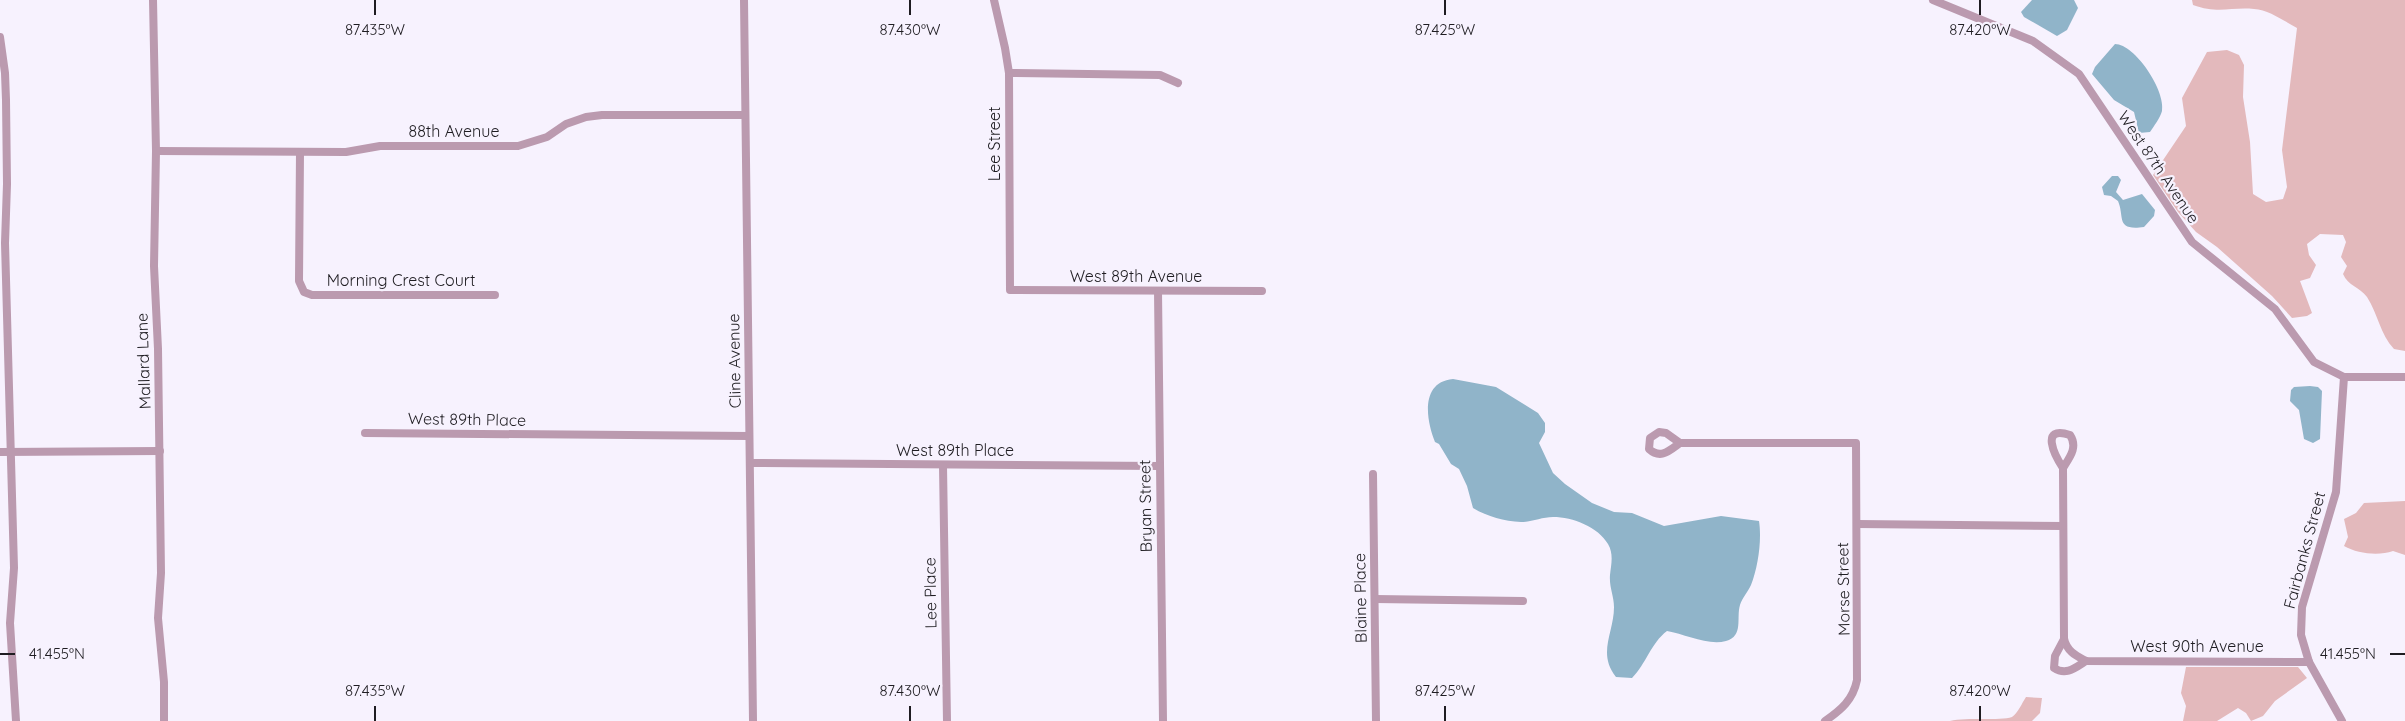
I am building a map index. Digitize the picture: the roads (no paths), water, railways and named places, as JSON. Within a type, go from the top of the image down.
[{"type":"street","name":"Mallard Lane","points":[[153,0],[156,152],[154,259],[160,450],[161,576],[158,618],[164,682],[164,721]]},
{"type":"street","name":"Cline Avenue","points":[[744,0],[753,721]]},
{"type":"street","name":"Lee Street","points":[[993,0],[1009,73],[1010,290]]},
{"type":"street","name":"West 87th Avenue","points":[[1933,0],[2033,41],[2079,75],[2192,242],[2275,309],[2314,362],[2344,377]]},
{"type":"street","points":[[0,37],[7,184],[4,243],[14,568],[10,623],[16,721]]},
{"type":"street","points":[[1009,73],[1160,75],[1178,83]]},
{"type":"street","name":"88th Avenue","points":[[156,152],[346,152],[380,146],[518,146],[546,137],[566,124],[586,117],[602,115],[746,116]]},
{"type":"street","name":"Morning Crest Court","points":[[300,152],[299,281],[304,292],[312,295],[495,295]]},
{"type":"street","name":"West 89th Avenue","points":[[1010,290],[1262,291]]},
{"type":"street","name":"Bryan Street","points":[[1158,291],[1163,721]]},
{"type":"street","points":[[2344,377],[2405,377]]},
{"type":"street","name":"Fairbanks Street","points":[[2342,721],[2309,662],[2301,635],[2302,607],[2336,492],[2344,377]]},
{"type":"street","name":"West 89th Place","points":[[365,433],[749,436]]},
{"type":"street","name":"Morse Street","points":[[1680,443],[1856,443],[1857,680],[1851,698],[1836,714],[1825,721]]},
{"type":"street","points":[[0,452],[160,450]]},
{"type":"street","name":"West 89th Place","points":[[750,464],[1160,466]]},
{"type":"street","name":"Lee Place","points":[[943,466],[947,721]]},
{"type":"street","points":[[2063,468],[2064,639]]},
{"type":"street","name":"Blaine Place","points":[[1373,474],[1376,721]]},
{"type":"street","points":[[1857,524],[2063,526]]},
{"type":"street","points":[[1375,599],[1523,601]]},
{"type":"street","name":"West 90th Avenue","points":[[2064,639],[2053,663],[2054,668],[2060,672],[2068,672],[2086,661]]},
{"type":"street","name":"West 90th Avenue","points":[[2064,639],[2066,647],[2073,654],[2086,661],[2309,662]]},
{"type":"water","points":[[2032,0],[2074,0],[2078,8],[2067,30],[2057,36],[2024,17],[2021,12]]},
{"type":"water","points":[[2115,44],[2123,46],[2140,60],[2159,92],[2162,111],[2150,132],[2139,133],[2134,112],[2114,100],[2092,74],[2095,67]]},
{"type":"water","points":[[2112,176],[2118,176],[2121,180],[2116,192],[2123,200],[2142,194],[2155,210],[2154,216],[2144,227],[2135,228],[2125,225],[2118,201],[2111,196],[2104,195],[2102,187]]},
{"type":"water","points":[[1453,379],[1496,387],[1538,413],[1545,423],[1545,432],[1539,443],[1553,473],[1592,503],[1614,512],[1632,513],[1664,526],[1721,516],[1759,521],[1760,545],[1757,562],[1751,585],[1740,605],[1737,631],[1732,639],[1712,642],[1667,631],[1657,641],[1632,678],[1616,677],[1610,668],[1607,651],[1614,607],[1610,579],[1612,556],[1608,544],[1591,528],[1569,519],[1553,517],[1525,522],[1502,520],[1473,508],[1459,469],[1451,464],[1439,444],[1435,442],[1429,423],[1430,394],[1442,382]]},
{"type":"water","points":[[2294,387],[2318,387],[2322,391],[2320,439],[2313,443],[2304,439],[2299,410],[2290,401],[2291,390]]}]
